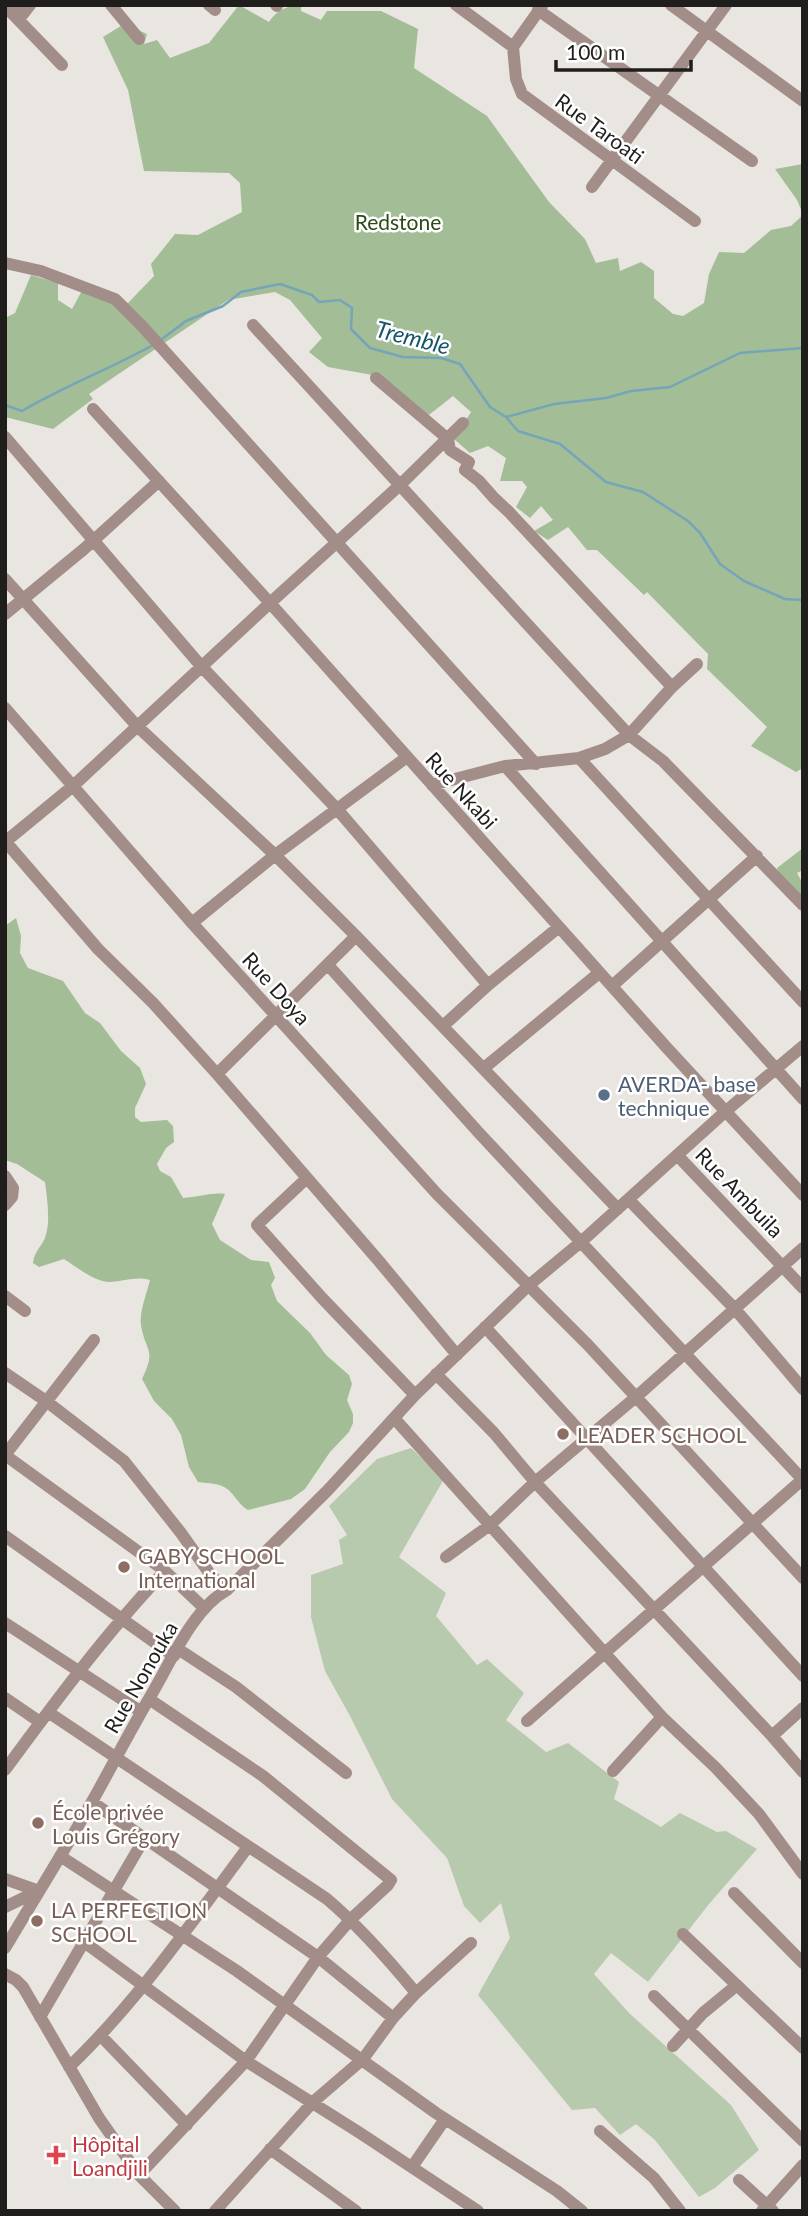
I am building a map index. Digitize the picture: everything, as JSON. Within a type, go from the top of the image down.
[{"type":"street","points":[[7,9],[23,14],[30,5]]},
{"type":"street","points":[[111,5],[139,39]]},
{"type":"street","points":[[456,5],[513,47],[540,8],[752,161]]},
{"type":"street","points":[[671,5],[803,101]]},
{"type":"street","points":[[592,187],[726,5]]},
{"type":"street","points":[[7,9],[62,65]]},
{"type":"street","name":"Rue Taroati","points":[[513,47],[516,79],[522,94],[695,221]]},
{"type":"street","points":[[5,263],[41,271],[115,299],[536,764]]},
{"type":"street","points":[[253,325],[629,734],[663,761],[803,905]]},
{"type":"street","points":[[376,378],[448,439],[450,450],[469,462],[465,470],[469,475],[479,481],[509,512],[672,687]]},
{"type":"street","name":"Rue Nkabi","points":[[93,409],[270,603],[599,973],[803,1195]]},
{"type":"street","points":[[457,1355],[217,1074],[153,1003],[97,949],[5,842],[73,786],[400,485],[463,423]]},
{"type":"street","points":[[5,437],[201,666],[337,809],[488,985]]},
{"type":"street","points":[[5,614],[93,541],[159,481]]},
{"type":"street","points":[[5,579],[137,726],[275,855],[356,936],[618,1209]]},
{"type":"street","points":[[432,785],[505,766],[579,758],[605,750],[629,734],[697,664]]},
{"type":"street","name":"Rue Doya","points":[[5,708],[192,923],[437,1195],[588,1345],[803,1578]]},
{"type":"street","points":[[192,923],[275,855],[407,757]]},
{"type":"street","points":[[579,758],[803,1002]]},
{"type":"street","points":[[505,766],[803,1099]]},
{"type":"street","points":[[612,986],[757,856]]},
{"type":"street","points":[[443,1027],[488,985],[559,928]]},
{"type":"street","points":[[217,1074],[356,936]]},
{"type":"street","points":[[328,965],[480,1134],[803,1479],[527,1721]]},
{"type":"street","points":[[484,1068],[599,973]]},
{"type":"street","name":"Rue Nonouka","points":[[5,1948],[92,1802],[191,1625],[204,1608],[214,1597],[227,1590],[328,1490],[415,1395],[528,1286],[803,1046]]},
{"type":"street","name":"Rue Ambuila","points":[[677,1155],[803,1288]]},
{"type":"street","points":[[5,1177],[13,1188],[12,1197],[5,1205]]},
{"type":"street","points":[[307,1178],[257,1225],[415,1395]]},
{"type":"street","points":[[629,1200],[735,1309],[803,1389]]},
{"type":"street","points":[[446,1557],[490,1525],[535,1482],[636,1397],[803,1248]]},
{"type":"street","points":[[5,1296],[24,1311]]},
{"type":"street","points":[[485,1327],[803,1676]]},
{"type":"street","points":[[94,1340],[5,1455],[165,1571],[204,1608]]},
{"type":"street","points":[[5,1373],[124,1461],[210,1574],[227,1590]]},
{"type":"street","points":[[436,1374],[494,1433],[535,1482],[803,1772]]},
{"type":"street","points":[[394,1418],[662,1717],[716,1768],[759,1814],[803,1874]]},
{"type":"street","points":[[5,1536],[122,1619],[236,1687],[346,1773]]},
{"type":"street","points":[[5,1770],[79,1672],[165,1571]]},
{"type":"street","points":[[5,1623],[141,1711]]},
{"type":"street","points":[[5,1698],[44,1717],[115,1759],[327,1899],[382,1951],[416,1993]]},
{"type":"street","points":[[139,2175],[246,2061],[318,1957],[351,1919],[391,1880],[263,1776],[149,1699]]},
{"type":"street","points":[[772,1736],[803,1708]]},
{"type":"street","points":[[613,1771],[662,1717]]},
{"type":"street","points":[[92,1802],[318,1957],[393,2018]]},
{"type":"street","points":[[40,2017],[144,1839]]},
{"type":"street","points":[[69,2067],[101,2036],[143,1986],[248,1847]]},
{"type":"street","points":[[60,1856],[286,2004],[445,2119],[556,2191],[582,2211]]},
{"type":"street","points":[[5,1879],[39,1891]]},
{"type":"street","points":[[5,1907],[39,1891]]},
{"type":"street","points":[[734,1893],[803,1963]]},
{"type":"street","points":[[684,1934],[803,2048]]},
{"type":"street","points":[[84,1942],[246,2061],[478,2211]]},
{"type":"street","points":[[215,2211],[313,2102],[363,2059],[393,2018],[416,1993],[471,1943]]},
{"type":"street","points":[[5,1974],[23,1987],[99,2118],[139,2175],[175,2211]]},
{"type":"street","points":[[673,2046],[703,2012],[737,1985]]},
{"type":"street","points":[[654,1996],[803,2141]]},
{"type":"street","points":[[101,2036],[187,2125]]},
{"type":"street","points":[[412,2167],[445,2119]]},
{"type":"street","points":[[600,2132],[649,2173],[680,2211]]},
{"type":"street","points":[[270,2149],[356,2211]]},
{"type":"street","points":[[739,2180],[767,2209],[803,2165]]},
{"type":"green space","name":"Redstone","points":[[239,5],[269,22],[275,14],[286,8],[301,5],[301,11],[321,20],[327,11],[381,11],[418,29],[414,68],[487,116],[549,202],[585,239],[596,263],[618,258],[620,271],[641,262],[654,271],[654,298],[673,314],[683,316],[704,303],[709,274],[719,252],[744,253],[771,230],[791,226],[803,215],[803,768],[796,772],[751,746],[767,727],[707,669],[708,654],[647,592],[644,595],[597,550],[587,550],[568,527],[548,540],[534,531],[553,520],[541,506],[530,518],[516,507],[527,487],[522,481],[500,481],[506,458],[488,446],[470,453],[454,439],[471,412],[453,396],[425,418],[378,376],[328,367],[309,352],[322,338],[290,300],[275,292],[228,300],[89,394],[93,399],[53,429],[5,417],[5,318],[15,313],[31,275],[58,283],[58,300],[72,309],[84,287],[128,303],[154,276],[151,264],[175,234],[198,235],[242,212],[240,183],[229,173],[144,171],[128,90],[103,37],[124,24],[147,34],[144,44],[157,40],[170,58],[209,43]]},
{"type":"green space","points":[[803,164],[803,214],[797,200],[775,169]]},
{"type":"green space","points":[[803,848],[803,870],[797,873],[803,884],[803,895],[798,900],[779,878],[777,868]]},
{"type":"green space","points":[[16,918],[21,936],[20,953],[28,968],[63,981],[85,1013],[100,1023],[121,1051],[140,1068],[146,1084],[135,1108],[135,1117],[141,1122],[167,1120],[173,1126],[174,1142],[166,1148],[157,1164],[160,1171],[171,1177],[183,1198],[225,1194],[212,1224],[220,1240],[251,1260],[269,1262],[275,1278],[271,1285],[277,1301],[310,1333],[326,1355],[349,1375],[352,1384],[347,1400],[353,1414],[353,1423],[349,1432],[330,1452],[305,1489],[291,1499],[248,1510],[226,1488],[198,1482],[189,1467],[181,1435],[172,1419],[154,1401],[142,1379],[149,1362],[149,1350],[141,1320],[150,1280],[98,1280],[64,1259],[39,1267],[33,1263],[47,1231],[45,1182],[17,1164],[5,1160],[5,926]]},
{"type":"green space","points":[[411,1448],[444,1479],[399,1557],[446,1593],[436,1616],[477,1665],[487,1659],[524,1693],[506,1720],[546,1752],[568,1743],[619,1782],[614,1799],[661,1827],[680,1813],[717,1832],[726,1831],[757,1849],[709,1904],[648,1982],[611,1953],[594,1974],[629,2013],[731,2105],[759,2150],[715,2188],[699,2197],[655,2140],[636,2124],[620,2135],[595,2108],[572,2110],[478,1995],[510,1938],[501,1903],[480,1923],[464,1906],[447,1858],[392,1799],[325,1671],[311,1617],[311,1575],[343,1564],[339,1540],[347,1535],[329,1506],[377,1459]]},
{"type":"waterway","name":"Tremble","points":[[162,339],[186,321],[223,306],[241,292],[280,284],[312,295],[319,302],[340,300],[352,308],[351,329],[370,348],[403,357],[441,358],[460,364],[490,407],[506,417],[554,404],[670,387],[740,353],[803,348]]},
{"type":"waterway","name":"Tremble","points":[[5,405],[22,411],[153,345]]},
{"type":"waterway","points":[[506,417],[518,431],[560,444],[606,482],[643,492],[688,521],[700,533],[720,564],[744,581],[785,599],[803,600]]},
{"type":"place","name":"AVERDA- base technique","points":[[604,1095]]},
{"type":"place","name":"LEADER SCHOOL","points":[[563,1434]]},
{"type":"place","name":"GABY SCHOOL International","points":[[124,1567]]},
{"type":"place","name":"École privée Louis Grégory","points":[[38,1823]]},
{"type":"place","name":"LA PERFECTION SCHOOL","points":[[37,1921]]},
{"type":"place","name":"Hôpital Loandjili","points":[[56,2155]]}]
